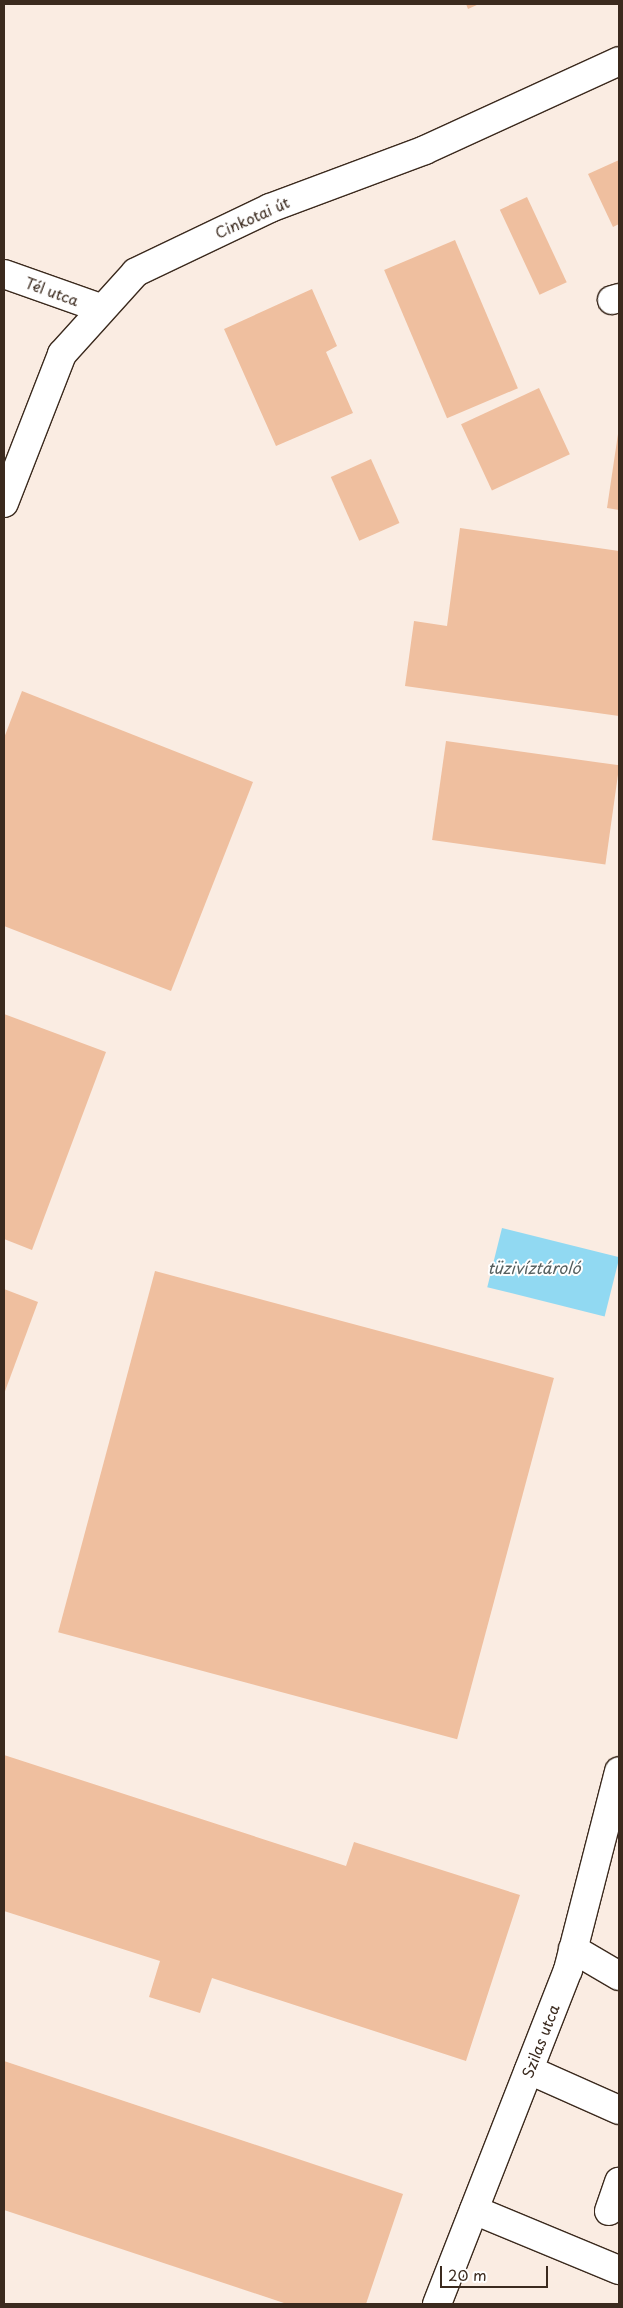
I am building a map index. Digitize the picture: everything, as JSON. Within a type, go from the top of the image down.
[{"type":"street","name":"Cinkotai út","points":[[4,503],[62,354],[100,308],[136,272],[270,208],[425,150],[619,60]]},
{"type":"street","name":"Tél utca","points":[[4,274],[100,308]]},
{"type":"street","name":"Szilas utca","points":[[437,2304],[529,2070],[573,1949],[619,1771]]},
{"type":"street","points":[[573,1949],[619,1976]]},
{"type":"street","points":[[529,2070],[619,2110]]},
{"type":"street","points":[[609,2211],[619,2182]]},
{"type":"street","points":[[474,2210],[619,2270]]},
{"type":"shaded area","points":[[4,4],[619,4],[619,2304],[4,2304]]},
{"type":"water","name":"tüzivíztároló","points":[[502,1228],[619,1257],[605,1316],[487,1287]]},
{"type":"building","points":[[466,4],[479,4],[468,9]]},
{"type":"building","points":[[619,160],[619,224],[613,227],[588,174]]},
{"type":"building","points":[[527,197],[567,282],[540,295],[500,210]]},
{"type":"building","points":[[455,240],[518,388],[447,418],[384,270]]},
{"type":"building","points":[[312,289],[337,346],[326,352],[353,413],[276,446],[224,329]]},
{"type":"building","points":[[539,388],[570,454],[492,491],[461,424]]},
{"type":"building","points":[[619,434],[619,510],[607,508]]},
{"type":"building","points":[[371,459],[399,523],[359,541],[331,477]]},
{"type":"building","points":[[460,528],[619,551],[619,716],[405,686],[414,621],[447,626]]},
{"type":"building","points":[[22,691],[253,782],[171,991],[4,926],[4,738]]},
{"type":"building","points":[[446,741],[619,765],[605,864],[432,840]]},
{"type":"building","points":[[4,1014],[106,1052],[32,1250],[4,1239]]},
{"type":"building","points":[[155,1271],[554,1378],[457,1739],[58,1632]]},
{"type":"building","points":[[4,1289],[38,1302],[4,1394]]},
{"type":"building","points":[[4,1755],[346,1866],[354,1842],[520,1895],[466,2061],[212,1978],[200,2013],[149,1997],[160,1961],[4,1911]]},
{"type":"building","points":[[4,2061],[403,2194],[366,2304],[287,2304],[4,2210]]}]
